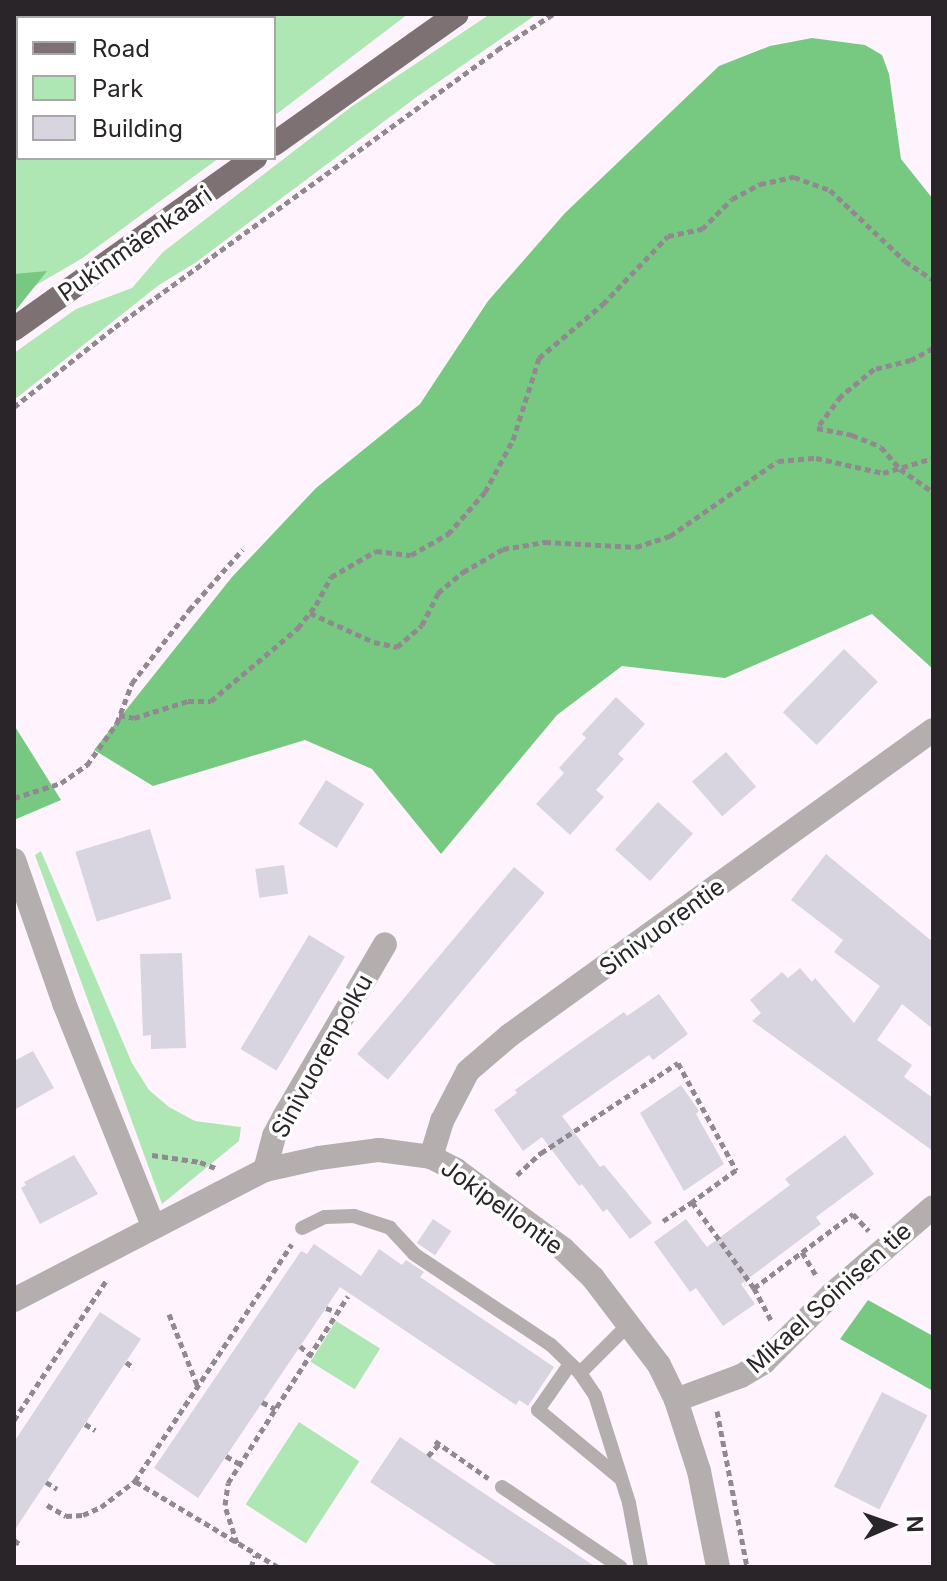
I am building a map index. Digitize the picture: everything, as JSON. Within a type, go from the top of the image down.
[{"type":"main road","points":[[276,143],[457,14]]},
{"type":"main road","name":"Pukinmäenkaari","points":[[14,329],[252,160]]},
{"type":"street","name":"Sinivuorentie","points":[[431,1157],[442,1121],[468,1071],[510,1035],[933,730]]},
{"type":"street","points":[[14,860],[64,1003],[153,1226]]},
{"type":"street","name":"Sinivuorenpolku","points":[[255,1175],[284,1117],[385,944]]},
{"type":"street","name":"Jokipellontie","points":[[14,1300],[255,1175],[319,1158],[379,1150],[431,1157],[467,1177],[563,1249],[593,1278],[659,1365],[676,1400],[708,1507],[718,1567]]},
{"type":"street","name":"Mikael Soinisen tie","points":[[676,1400],[741,1376],[764,1362],[832,1294],[933,1207]]},
{"type":"lane","points":[[302,1228],[325,1217],[354,1216],[390,1228],[414,1254],[551,1345],[595,1395],[622,1480],[641,1567]]},
{"type":"lane","points":[[622,1480],[538,1410],[575,1369],[629,1324]]},
{"type":"lane","points":[[502,1487],[620,1567]]},
{"type":"path","points":[[14,407],[127,317],[497,50],[553,14]]},
{"type":"path","points":[[119,715],[134,718],[188,701],[211,701],[298,628],[331,577],[376,551],[411,555],[448,534],[485,492],[513,440],[539,358],[603,304],[668,236],[702,229],[732,199],[760,184],[794,177],[830,190],[905,261],[933,280]]},
{"type":"path","points":[[933,348],[911,360],[874,369],[841,396],[817,428],[852,435],[881,447],[900,469],[933,492]]},
{"type":"path","points":[[310,613],[374,642],[397,647],[422,625],[438,593],[463,572],[503,549],[545,542],[636,547],[670,536],[778,461],[816,458],[883,473],[933,458]]},
{"type":"path","points":[[14,798],[40,792],[80,771],[106,740],[132,683],[189,610],[243,549]]},
{"type":"path","points":[[517,1175],[541,1153],[678,1063],[736,1170],[663,1221]]},
{"type":"path","points":[[122,1142],[161,1158],[200,1162],[255,1175]]},
{"type":"path","points":[[692,1202],[754,1288],[775,1329]]},
{"type":"path","points":[[754,1288],[853,1214],[875,1237]]},
{"type":"path","points":[[47,1505],[66,1516],[83,1515],[101,1507],[135,1481],[302,1228]]},
{"type":"path","points":[[802,1252],[821,1282]]},
{"type":"path","points":[[14,1420],[111,1273]]},
{"type":"path","points":[[238,1544],[225,1505],[228,1483],[348,1296]]},
{"type":"path","points":[[326,1308],[337,1312]]},
{"type":"path","points":[[169,1314],[198,1387]]},
{"type":"path","points":[[300,1346],[310,1355]]},
{"type":"path","points":[[126,1362],[134,1368]]},
{"type":"path","points":[[711,1387],[730,1463],[747,1567]]},
{"type":"path","points":[[262,1402],[275,1409]]},
{"type":"path","points":[[85,1424],[95,1430]]},
{"type":"path","points":[[428,1456],[437,1442],[502,1487]]},
{"type":"path","points":[[226,1456],[240,1464]]},
{"type":"path","points":[[135,1481],[255,1556],[278,1567]]},
{"type":"path","points":[[46,1482],[57,1489]]},
{"type":"path","points":[[14,1540],[21,1545]]},
{"type":"path","points":[[251,1567],[255,1556]]},
{"type":"green space","points":[[14,14],[408,14],[276,114],[276,16],[16,16],[16,160],[216,160],[81,259],[14,298]]},
{"type":"green space","points":[[490,14],[537,14],[418,96],[195,263],[159,285],[14,400],[14,353],[76,309],[132,288],[163,252],[351,107]]},
{"type":"green space","points":[[812,38],[865,45],[882,55],[889,74],[901,159],[933,199],[933,669],[872,614],[725,678],[622,666],[557,715],[441,854],[372,769],[305,740],[153,786],[94,750],[232,577],[316,488],[420,404],[488,301],[565,213],[719,66],[770,46]]},
{"type":"green space","points":[[47,271],[16,310],[14,311],[14,274]]},
{"type":"green space","points":[[14,725],[61,800],[14,820]]},
{"type":"green space","points":[[41,851],[132,1063],[149,1090],[169,1107],[195,1121],[241,1127],[239,1141],[162,1204],[35,855]]},
{"type":"green space","points":[[868,1300],[933,1336],[933,1391],[840,1339]]},
{"type":"green space","points":[[336,1321],[380,1349],[355,1389],[311,1362]]},
{"type":"green space","points":[[299,1422],[359,1461],[306,1543],[246,1504]]},
{"type":"building","points":[[844,649],[878,682],[817,745],[783,712]]},
{"type":"building","points":[[616,697],[645,724],[618,754],[624,759],[596,790],[604,797],[570,835],[536,804],[564,773],[559,768],[586,738],[582,734]]},
{"type":"building","points":[[726,752],[756,787],[722,816],[692,782]]},
{"type":"building","points":[[326,780],[364,804],[337,848],[298,824]]},
{"type":"building","points":[[658,802],[693,833],[650,881],[615,850]]},
{"type":"building","points":[[150,829],[171,899],[97,922],[75,852]]},
{"type":"building","points":[[826,854],[933,942],[933,1029],[902,1004],[877,1040],[912,1065],[904,1077],[933,1098],[933,1151],[752,1021],[761,1013],[750,1000],[782,972],[788,978],[800,968],[812,982],[815,978],[854,1023],[880,986],[834,952],[843,940],[791,900]]},
{"type":"building","points":[[284,865],[288,894],[259,898],[255,869]]},
{"type":"building","points":[[514,867],[545,893],[388,1080],[357,1054]]},
{"type":"building","points":[[309,935],[345,957],[277,1071],[240,1049]]},
{"type":"building","points":[[182,953],[186,1048],[151,1049],[151,1035],[143,1036],[140,954]]},
{"type":"building","points":[[659,994],[688,1034],[653,1060],[649,1055],[562,1116],[600,1167],[604,1165],[652,1223],[630,1239],[607,1209],[603,1212],[582,1184],[579,1186],[542,1137],[523,1151],[494,1110],[517,1093],[515,1090],[624,1012],[627,1016]]},
{"type":"building","points":[[33,1051],[54,1088],[14,1110],[14,1061]]},
{"type":"building","points":[[681,1085],[699,1111],[696,1114],[724,1164],[684,1191],[640,1113]]},
{"type":"building","points":[[845,1135],[874,1174],[816,1217],[821,1224],[741,1284],[755,1304],[723,1326],[696,1288],[690,1292],[654,1242],[686,1219],[707,1247],[790,1185],[785,1179]]},
{"type":"building","points":[[74,1155],[98,1194],[40,1224],[21,1188],[26,1185],[24,1182]]},
{"type":"building","points":[[433,1219],[451,1231],[435,1255],[417,1243]]},
{"type":"building","points":[[314,1244],[361,1276],[379,1249],[402,1265],[406,1260],[424,1272],[420,1277],[554,1367],[528,1406],[519,1400],[516,1405],[340,1287],[198,1498],[154,1468],[301,1251],[307,1254]]},
{"type":"building","points":[[100,1312],[141,1339],[14,1531],[14,1442]]},
{"type":"building","points":[[882,1392],[927,1415],[879,1510],[834,1486]]},
{"type":"building","points":[[400,1437],[596,1567],[499,1567],[370,1482]]}]
